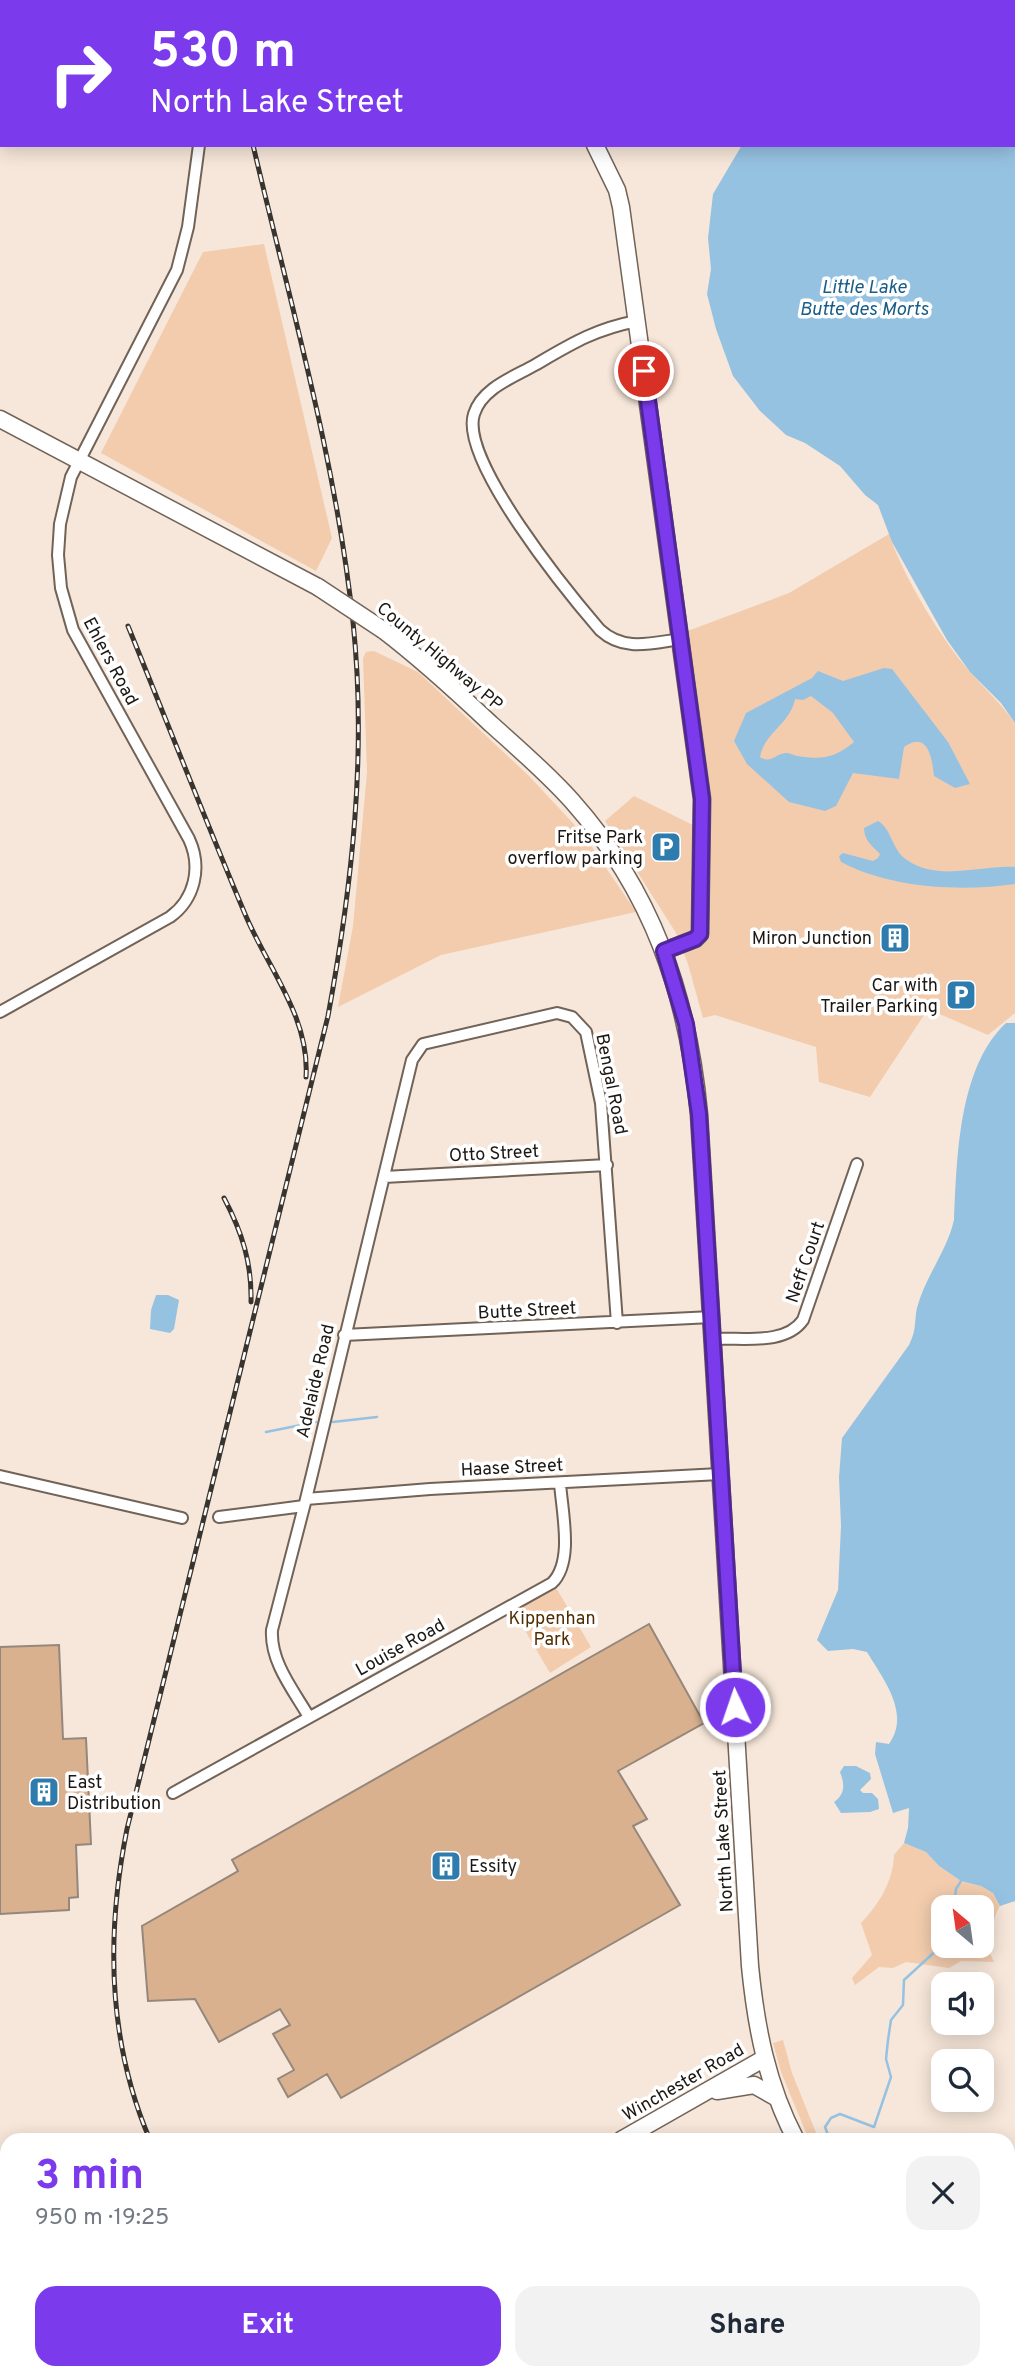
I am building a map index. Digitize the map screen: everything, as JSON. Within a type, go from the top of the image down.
[{"type":"main road","points":[[596,147],[619,199],[702,799],[700,934],[695,939],[664,951]]},
{"type":"main road","name":"County Highway PP","points":[[0,419],[318,587],[383,630],[429,667],[571,800],[628,878],[664,951]]},
{"type":"main road","name":"North Lake Street","points":[[664,951],[681,1002],[694,1064],[712,1318],[750,1966],[758,2033],[777,2098],[793,2133]]},
{"type":"main road","name":"Winchester Road","points":[[633,2133],[765,2058]]},
{"type":"main road","points":[[701,2095],[754,2085],[777,2098]]},
{"type":"street","name":"Ehlers Road","points":[[0,1012],[170,917],[183,905],[194,882],[195,857],[189,838],[82,649],[66,610],[58,568],[60,524],[66,489],[177,270],[188,227],[199,147]]},
{"type":"street","points":[[637,321],[593,332],[492,390],[478,405],[471,424],[472,433],[480,454],[516,519],[542,558],[608,638],[626,645],[681,639]]},
{"type":"street","name":"Bengal Road","points":[[419,1048],[430,1041],[550,1013],[572,1017],[582,1026],[588,1038],[601,1103],[617,1323]]},
{"type":"street","name":"Adelaide Road","points":[[309,1717],[277,1661],[271,1641],[412,1060],[419,1048]]},
{"type":"street","name":"Neff Court","points":[[713,1339],[782,1336],[798,1328],[857,1164]]},
{"type":"street","name":"Otto Street","points":[[384,1177],[607,1165]]},
{"type":"street","name":"Butte Street","points":[[344,1335],[712,1318]]},
{"type":"street","name":"Haase Street","points":[[219,1517],[305,1503],[430,1489],[720,1474]]},
{"type":"street","points":[[0,1476],[182,1518]]},
{"type":"street","name":"Louise Road","points":[[173,1793],[552,1583],[562,1571],[565,1559],[560,1483]]},
{"type":"green space","points":[[264,244],[332,538],[316,571],[101,453],[203,252]]},
{"type":"green space","points":[[889,534],[913,588],[936,627],[961,661],[1015,723],[1015,1013],[988,1035],[928,1009],[870,1097],[819,1082],[816,1047],[715,1015],[703,1018],[676,933],[605,821],[634,796],[701,829],[708,820],[707,778],[685,632],[789,593]]},
{"type":"green space","points":[[374,651],[418,672],[529,776],[583,834],[636,912],[441,955],[338,1007],[353,926],[367,772],[363,658],[366,652]]},
{"type":"green space","name":"Kippenhan Park","points":[[555,1586],[591,1647],[550,1673],[513,1610]]},
{"type":"green space","points":[[904,1843],[926,1852],[939,1866],[961,1881],[981,1886],[993,1893],[1000,1906],[994,1920],[994,1895],[931,1895],[931,1958],[992,1958],[994,1962],[961,1961],[949,1968],[906,1962],[893,1968],[879,1967],[855,1985],[852,1978],[872,1955],[861,1923],[884,1892],[894,1855]]},
{"type":"green space","points":[[783,2040],[792,2073],[816,2133],[806,2133],[781,2072],[773,2043]]},
{"type":"water","name":"Little Lake Butte des Morts","points":[[741,147],[1015,147],[1015,723],[1001,703],[970,672],[947,640],[892,542],[878,505],[865,495],[840,466],[805,443],[786,435],[760,411],[733,376],[707,294],[711,269],[708,238],[713,194]]},
{"type":"water","points":[[884,668],[892,669],[948,742],[970,784],[955,788],[934,776],[930,754],[924,744],[919,742],[904,747],[899,779],[853,773],[836,806],[825,811],[789,802],[747,764],[734,741],[746,713],[812,678],[818,671],[843,681]],"holes":[[[811,696],[833,713],[854,742],[841,752],[821,758],[786,753],[770,759],[760,757],[762,749],[788,715],[795,699],[803,700]]]},
{"type":"water","points":[[878,821],[902,856],[919,867],[960,871],[1015,867],[1015,884],[972,888],[926,886],[881,878],[841,862],[839,856],[843,853],[873,861],[878,858],[880,854],[867,839],[864,828]]},
{"type":"water","points":[[1006,1023],[1015,1023],[1015,1901],[1000,1906],[993,1893],[981,1886],[961,1881],[939,1866],[926,1852],[904,1843],[909,1808],[893,1813],[875,1754],[876,1742],[889,1744],[895,1732],[896,1708],[892,1696],[867,1652],[853,1649],[828,1651],[817,1640],[838,1590],[842,1438],[912,1339],[917,1308],[954,1220],[959,1142],[969,1089],[990,1042]]},
{"type":"water","points":[[156,1295],[168,1295],[179,1300],[174,1329],[170,1333],[150,1329],[151,1310]]},
{"type":"water","points":[[844,1766],[856,1766],[870,1773],[871,1779],[860,1790],[863,1793],[872,1793],[878,1799],[879,1809],[841,1813],[834,1802],[842,1792],[840,1772]]},
{"type":"building","name":"Miron Junction","points":[[891,926],[906,930],[900,950],[884,945]]},
{"type":"building","name":"Essity","points":[[649,1624],[704,1723],[618,1771],[647,1819],[633,1826],[680,1905],[341,2098],[327,2074],[288,2097],[278,2079],[294,2070],[273,2034],[290,2025],[280,2009],[219,2042],[195,1999],[148,2001],[142,1926],[238,1871],[232,1860]]},
{"type":"building","name":"East Distribution","points":[[59,1645],[63,1739],[86,1738],[91,1844],[76,1845],[78,1897],[69,1898],[69,1910],[0,1914],[0,1647]]},
{"type":"waterway","points":[[333,1422],[377,1417]]},
{"type":"waterway","points":[[266,1432],[316,1422]]},
{"type":"waterway","points":[[827,2133],[825,2127],[831,2118],[840,2114],[874,2127],[891,2077],[886,2059],[888,2040],[891,2020],[903,2005],[904,1980],[940,1947],[938,1914],[943,1900],[955,1897],[961,1881]]},
{"type":"railway","points":[[147,2133],[125,2064],[118,2025],[114,1947],[120,1868],[127,1829],[328,1016],[350,869],[358,770],[357,671],[353,622],[335,501],[324,442],[253,147]]},
{"type":"railway","points":[[128,626],[245,914],[294,1013],[305,1055],[306,1077]]},
{"type":"railway","points":[[224,1198],[245,1248],[251,1302]]},
{"type":"place","name":"Fritse Park overflow parking","points":[[666,847]]},
{"type":"place","name":"Miron Junction","points":[[895,938]]},
{"type":"place","name":"Car with Trailer Parking","points":[[961,995]]},
{"type":"place","name":"East Distribution","points":[[44,1792]]},
{"type":"place","name":"Essity","points":[[446,1866]]},
{"type":"route","points":[[644,371],[702,799],[700,934],[695,939],[664,951],[686,1024],[694,1064],[699,1114],[735,1707]]}]
